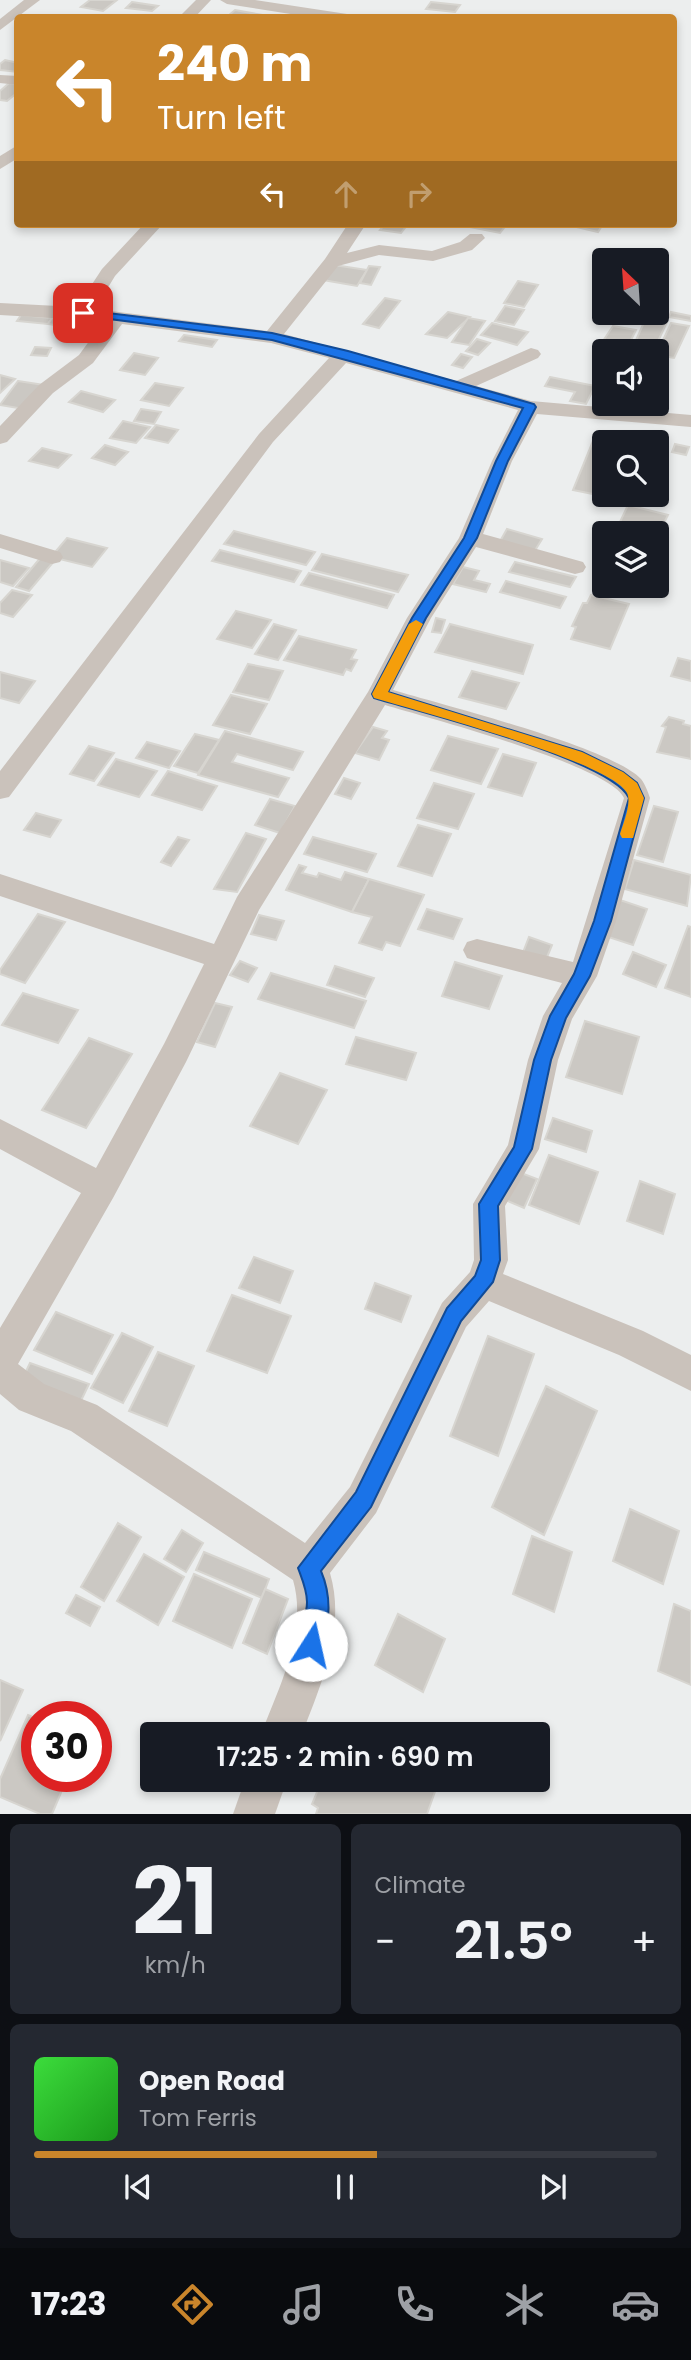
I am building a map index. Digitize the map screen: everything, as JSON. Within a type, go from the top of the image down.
[{"type":"street","points":[[15,14],[33,0]]},
{"type":"street","points":[[189,14],[204,0]]},
{"type":"street","points":[[227,0],[320,14]]},
{"type":"street","points":[[0,26],[14,15]]},
{"type":"street","points":[[0,164],[14,153]]},
{"type":"street","points":[[83,313],[108,273],[150,228]]},
{"type":"street","points":[[272,337],[332,262],[354,228]]},
{"type":"street","points":[[332,262],[379,250],[412,256],[433,256],[466,246],[476,238]]},
{"type":"street","points":[[3,313],[83,313],[272,337],[344,354],[530,407],[691,421]]},
{"type":"street","points":[[0,438],[46,389],[86,359],[117,317]]},
{"type":"street","points":[[0,790],[267,438],[344,354]]},
{"type":"street","points":[[461,386],[531,354]]},
{"type":"street","points":[[0,1361],[102,1188],[175,1053],[247,905],[379,694],[419,618],[470,538],[502,461],[530,407]]},
{"type":"street","points":[[470,538],[575,567]]},
{"type":"street","points":[[0,541],[52,558]]},
{"type":"street","points":[[309,1568],[363,1500],[454,1315],[483,1282],[491,1260],[489,1204],[523,1149],[543,1060],[558,1016],[582,976],[603,921],[613,875],[637,798],[632,786],[610,771],[577,756],[379,694]]},
{"type":"street","points":[[0,885],[222,958]]},
{"type":"street","points":[[477,950],[582,976]]},
{"type":"street","points":[[0,1133],[102,1188]]},
{"type":"street","points":[[483,1282],[631,1343],[691,1374]]},
{"type":"street","points":[[0,1373],[32,1396],[84,1418],[309,1568],[316,1586],[318,1603],[307,1661],[286,1722]]},
{"type":"street","points":[[254,1814],[262,1792]]},
{"type":"building","points":[[90,0],[117,0],[103,11],[81,7]]},
{"type":"building","points":[[132,2],[158,6],[152,11],[126,8]]},
{"type":"building","points":[[431,2],[460,5],[455,12],[426,9]]},
{"type":"building","points":[[235,10],[257,14],[230,14]]},
{"type":"building","points":[[5,60],[14,62],[14,72],[0,70],[0,64]]},
{"type":"building","points":[[9,83],[14,84],[14,95],[7,101],[0,100],[0,91]]},
{"type":"building","points":[[382,228],[405,228],[401,233],[380,230]]},
{"type":"building","points":[[474,228],[504,228],[500,233]]},
{"type":"building","points":[[581,228],[600,228],[598,232]]},
{"type":"building","points":[[334,265],[367,270],[357,286],[323,280]]},
{"type":"building","points":[[369,266],[380,267],[371,285],[360,283]]},
{"type":"building","points":[[518,281],[538,285],[524,307],[504,303]]},
{"type":"building","points":[[385,298],[400,301],[379,328],[363,324]]},
{"type":"building","points":[[505,306],[524,310],[514,325],[495,321]]},
{"type":"building","points":[[448,312],[470,317],[447,338],[426,334]]},
{"type":"building","points":[[671,312],[691,316],[691,321],[669,317]]},
{"type":"building","points":[[21,315],[52,318],[48,324],[17,321]]},
{"type":"building","points":[[52,318],[72,321],[68,327],[48,324]]},
{"type":"building","points":[[468,318],[485,321],[469,345],[452,342]]},
{"type":"building","points":[[492,323],[528,332],[517,345],[481,335]]},
{"type":"building","points":[[671,323],[689,326],[674,358],[669,357],[669,339],[664,339]]},
{"type":"building","points":[[613,326],[636,330],[632,339],[604,339]]},
{"type":"building","points":[[642,326],[665,326],[659,339],[637,339]]},
{"type":"building","points":[[184,335],[217,340],[212,347],[179,341]]},
{"type":"building","points":[[477,339],[490,343],[478,355],[466,351]]},
{"type":"building","points":[[35,347],[51,348],[47,356],[31,355]]},
{"type":"building","points":[[134,353],[158,358],[145,375],[120,370]]},
{"type":"building","points":[[461,354],[472,357],[463,368],[452,365]]},
{"type":"building","points":[[0,375],[15,379],[0,393]]},
{"type":"building","points":[[550,377],[592,385],[592,392],[586,404],[570,401],[575,392],[545,386]]},
{"type":"building","points":[[18,381],[44,385],[24,409],[0,405]]},
{"type":"building","points":[[155,383],[183,388],[169,406],[141,400]]},
{"type":"building","points":[[81,391],[115,400],[103,412],[69,402]]},
{"type":"building","points":[[141,409],[161,412],[154,424],[134,421]]},
{"type":"building","points":[[123,421],[150,427],[136,443],[110,438]]},
{"type":"building","points":[[156,425],[178,430],[168,443],[145,438]]},
{"type":"building","points":[[592,443],[592,494],[573,490]]},
{"type":"building","points":[[675,444],[689,447],[686,455],[672,452]]},
{"type":"building","points":[[105,445],[128,452],[115,465],[92,458]]},
{"type":"building","points":[[42,448],[71,455],[58,468],[29,461]]},
{"type":"building","points":[[627,507],[668,515],[665,521],[620,521]]},
{"type":"building","points":[[507,529],[542,539],[534,552],[499,543]]},
{"type":"building","points":[[234,531],[315,552],[306,565],[224,544]]},
{"type":"building","points":[[67,538],[107,548],[92,567],[51,557]]},
{"type":"building","points":[[220,550],[301,571],[294,582],[212,561]]},
{"type":"building","points":[[322,554],[408,575],[398,592],[312,570]]},
{"type":"building","points":[[42,556],[55,560],[29,591],[16,587]]},
{"type":"building","points":[[0,560],[29,568],[13,586],[0,582]]},
{"type":"building","points":[[515,562],[576,577],[570,587],[509,572]]},
{"type":"building","points":[[463,567],[479,571],[474,580],[490,584],[486,592],[453,584]]},
{"type":"building","points":[[309,573],[394,595],[387,608],[301,585]]},
{"type":"building","points":[[506,581],[566,597],[560,608],[500,592]]},
{"type":"building","points":[[12,590],[32,595],[13,617],[0,613],[0,603]]},
{"type":"building","points":[[591,595],[592,598],[629,604],[610,649],[571,639],[576,627],[572,626],[583,603],[587,603]]},
{"type":"building","points":[[236,611],[271,620],[252,648],[217,639]]},
{"type":"building","points":[[436,618],[445,620],[441,633],[432,632]]},
{"type":"building","points":[[274,624],[296,630],[278,660],[255,654]]},
{"type":"building","points":[[450,624],[533,645],[523,674],[435,652]]},
{"type":"building","points":[[299,636],[356,650],[351,659],[357,660],[351,671],[346,669],[343,675],[284,660]]},
{"type":"building","points":[[678,658],[691,661],[691,681],[671,676]]},
{"type":"building","points":[[248,664],[283,671],[269,700],[233,692]]},
{"type":"building","points":[[472,671],[519,683],[506,709],[459,697]]},
{"type":"building","points":[[0,672],[35,681],[19,703],[0,698]]},
{"type":"building","points":[[231,695],[267,704],[250,734],[213,725]]},
{"type":"building","points":[[669,717],[691,726],[691,759],[657,752],[666,727],[662,726]]},
{"type":"building","points":[[373,727],[387,731],[382,738],[389,740],[379,760],[355,753]]},
{"type":"building","points":[[225,731],[303,752],[293,770],[237,754],[232,762],[289,778],[278,797],[198,775]]},
{"type":"building","points":[[195,734],[219,740],[198,773],[174,766]]},
{"type":"building","points":[[448,736],[498,749],[481,784],[431,770]]},
{"type":"building","points":[[147,742],[180,751],[169,768],[136,758]]},
{"type":"building","points":[[89,746],[114,753],[94,781],[70,774]]},
{"type":"building","points":[[503,754],[536,763],[522,796],[488,787]]},
{"type":"building","points":[[116,759],[157,771],[139,797],[98,785]]},
{"type":"building","points":[[168,771],[217,786],[202,810],[152,795]]},
{"type":"building","points":[[344,778],[360,783],[351,799],[335,794]]},
{"type":"building","points":[[434,783],[474,794],[458,829],[417,818]]},
{"type":"building","points":[[270,799],[295,806],[280,833],[255,825]]},
{"type":"building","points":[[654,806],[678,812],[663,862],[637,855]]},
{"type":"building","points":[[36,813],[61,820],[50,837],[24,830]]},
{"type":"building","points":[[418,825],[451,834],[432,876],[398,866]]},
{"type":"building","points":[[246,833],[266,839],[237,892],[214,889]]},
{"type":"building","points":[[178,837],[189,840],[171,866],[161,862]]},
{"type":"building","points":[[313,837],[376,854],[367,872],[304,854]]},
{"type":"building","points":[[634,860],[691,875],[687,906],[625,889]]},
{"type":"building","points":[[299,865],[306,867],[302,873],[317,877],[319,873],[341,880],[345,872],[369,879],[352,912],[286,890]]},
{"type":"building","points":[[369,879],[424,895],[400,946],[386,942],[382,950],[359,943],[372,917],[352,912]]},
{"type":"building","points":[[611,897],[647,909],[633,945],[596,933]]},
{"type":"building","points":[[427,909],[462,919],[453,939],[418,929]]},
{"type":"building","points":[[38,914],[65,922],[25,983],[0,974],[0,970]]},
{"type":"building","points":[[259,915],[284,921],[276,940],[251,934]]},
{"type":"building","points":[[688,926],[691,927],[691,997],[665,988]]},
{"type":"building","points":[[529,937],[552,945],[545,962],[522,955]]},
{"type":"building","points":[[633,952],[666,965],[656,987],[623,974]]},
{"type":"building","points":[[240,961],[257,968],[248,982],[230,975]]},
{"type":"building","points":[[455,962],[502,976],[489,1009],[442,996]]},
{"type":"building","points":[[335,966],[374,978],[365,997],[327,985]]},
{"type":"building","points":[[271,973],[366,1001],[354,1028],[258,999]]},
{"type":"building","points":[[23,993],[78,1010],[58,1043],[2,1025]]},
{"type":"building","points":[[215,1003],[232,1007],[215,1047],[197,1042]]},
{"type":"building","points":[[585,1021],[639,1037],[622,1094],[566,1077]]},
{"type":"building","points":[[356,1037],[416,1053],[406,1080],[346,1064]]},
{"type":"building","points":[[89,1038],[132,1054],[86,1128],[42,1110]]},
{"type":"building","points":[[280,1073],[327,1090],[298,1144],[250,1126]]},
{"type":"building","points":[[553,1118],[592,1131],[586,1152],[545,1139]]},
{"type":"building","points":[[549,1155],[598,1172],[579,1224],[529,1205]]},
{"type":"building","points":[[516,1171],[537,1179],[524,1208],[503,1199]]},
{"type":"building","points":[[640,1181],[675,1194],[663,1234],[627,1221]]},
{"type":"building","points":[[254,1257],[293,1271],[280,1303],[239,1288]]},
{"type":"building","points":[[375,1283],[411,1296],[401,1322],[365,1309]]},
{"type":"building","points":[[232,1295],[291,1316],[267,1373],[207,1351]]},
{"type":"building","points":[[56,1312],[113,1335],[92,1374],[34,1350]]},
{"type":"building","points":[[122,1333],[153,1347],[123,1403],[91,1388]]},
{"type":"building","points":[[488,1336],[534,1354],[498,1456],[450,1436]]},
{"type":"building","points":[[158,1352],[194,1366],[167,1426],[129,1411]]},
{"type":"building","points":[[30,1363],[89,1384],[76,1411],[17,1390]]},
{"type":"building","points":[[546,1386],[597,1411],[544,1535],[492,1507]]},
{"type":"building","points":[[630,1509],[679,1531],[663,1584],[613,1561]]},
{"type":"building","points":[[118,1523],[141,1537],[104,1601],[81,1587]]},
{"type":"building","points":[[182,1530],[203,1543],[186,1572],[164,1559]]},
{"type":"building","points":[[532,1536],[572,1552],[554,1612],[513,1594]]},
{"type":"building","points":[[204,1552],[269,1579],[262,1598],[196,1570]]},
{"type":"building","points":[[144,1554],[184,1577],[158,1625],[117,1601]]},
{"type":"building","points":[[194,1574],[252,1599],[232,1648],[173,1621]]},
{"type":"building","points":[[265,1589],[288,1599],[267,1654],[243,1643]]},
{"type":"building","points":[[76,1595],[100,1607],[90,1626],[66,1613]]},
{"type":"building","points":[[674,1604],[691,1611],[691,1685],[658,1671]]},
{"type":"building","points":[[398,1614],[445,1639],[423,1692],[375,1665]]},
{"type":"building","points":[[0,1680],[23,1690],[0,1741]]},
{"type":"building","points":[[21,1731],[21,1792],[61,1792],[52,1814],[40,1814],[0,1797],[0,1779]]},
{"type":"building","points":[[317,1792],[435,1792],[427,1814],[316,1814],[318,1808],[312,1804]]},
{"type":"slow traffic","points":[[416,624],[379,694],[602,766],[632,786],[637,798],[628,834]]},
{"type":"route","points":[[83,313],[195,325],[272,337],[344,354],[530,407],[502,461],[470,538],[419,618],[379,694],[602,766],[632,786],[637,798],[613,875],[603,921],[582,976],[558,1016],[543,1060],[523,1149],[489,1204],[491,1260],[483,1282],[454,1315],[363,1500],[309,1568],[316,1586],[318,1603],[311,1645]]}]
